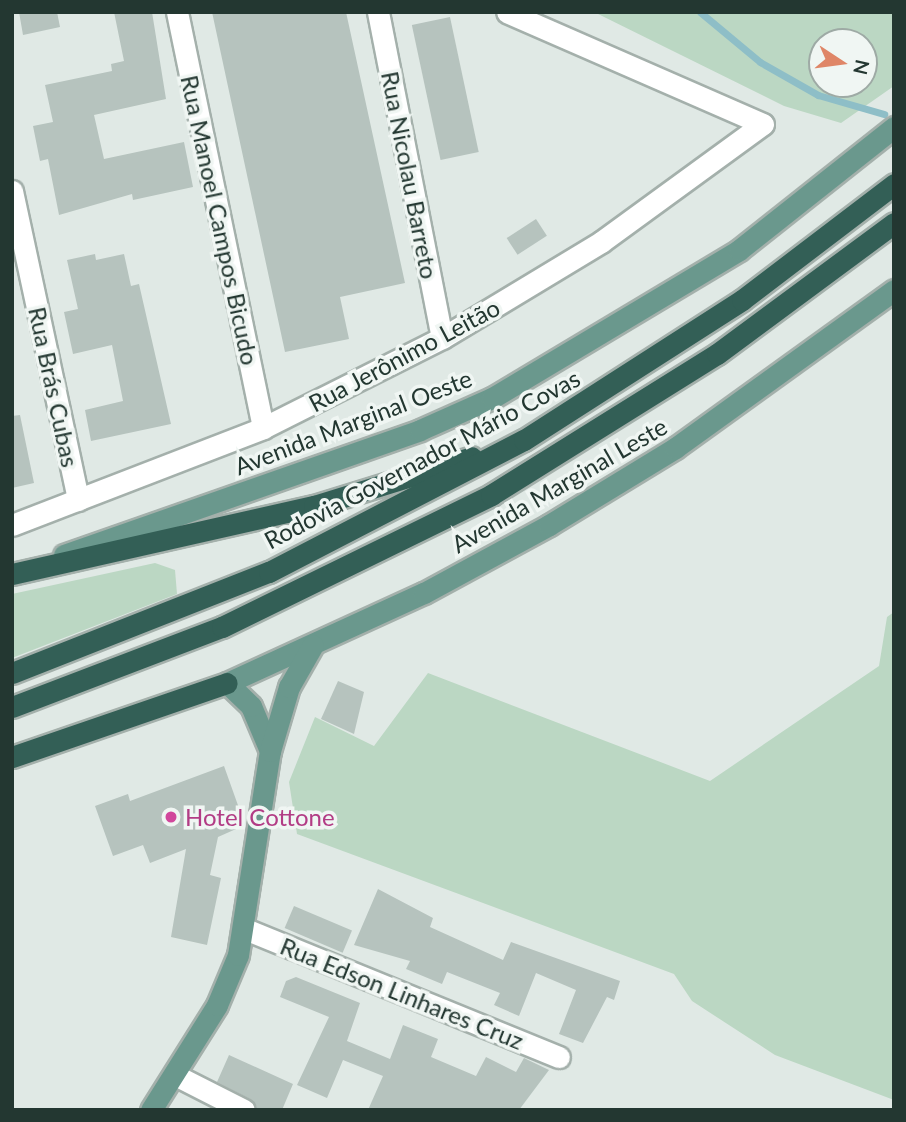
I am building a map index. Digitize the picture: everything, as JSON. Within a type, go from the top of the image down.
[{"type":"highway","name":"Rodovia Governador Mário Covas","points":[[12,673],[269,572],[524,440],[742,300],[894,184]]},
{"type":"highway","points":[[12,707],[246,616],[491,495],[717,354],[894,223]]},
{"type":"highway","points":[[12,574],[363,493],[524,440]]},
{"type":"highway","points":[[12,757],[227,682]]},
{"type":"main road","name":"Avenida Marginal Oeste","points":[[12,574],[421,430],[492,398],[739,250],[894,127]]},
{"type":"main road","name":"Avenida Marginal Leste","points":[[227,682],[424,593],[606,491],[787,371],[894,290]]},
{"type":"main road","points":[[150,1110],[175,1075],[229,981],[245,929],[270,751],[289,687],[313,645]]},
{"type":"main road","points":[[227,682],[251,706],[270,751]]},
{"type":"street","name":"Rua Manoel Campos Bicudo","points":[[177,12],[262,428]]},
{"type":"street","name":"Rua Nicolau Barreto","points":[[378,12],[442,338]]},
{"type":"street","name":"Rua Jerônimo Leitão","points":[[12,525],[262,428],[442,338],[601,242],[763,124],[507,12]]},
{"type":"street","name":"Rua Brás Cubas","points":[[12,191],[78,500]]},
{"type":"street","name":"Rua Edson Linhares Cruz","points":[[245,929],[559,1057]]},
{"type":"street","points":[[175,1075],[244,1110]]},
{"type":"green space","points":[[594,12],[894,12],[894,86],[878,97],[878,28],[808,28],[808,98],[877,98],[841,123],[784,106]]},
{"type":"green space","points":[[155,563],[175,570],[177,594],[12,658],[12,594]]},
{"type":"green space","points":[[894,612],[894,1100],[775,1055],[692,1001],[674,974],[297,834],[289,782],[315,717],[374,746],[428,673],[710,781],[879,666],[887,617]]},
{"type":"building","points":[[19,12],[57,12],[60,27],[23,35]]},
{"type":"building","points":[[114,12],[152,12],[166,99],[94,115],[104,159],[184,142],[193,187],[133,200],[132,194],[59,215],[48,159],[40,161],[33,126],[53,122],[45,85],[112,71],[111,64],[124,61]]},
{"type":"building","points":[[212,12],[346,12],[405,283],[340,297],[349,339],[285,352]]},
{"type":"building","points":[[450,17],[479,152],[441,160],[412,25]]},
{"type":"building","points":[[536,219],[547,236],[518,255],[507,238]]},
{"type":"building","points":[[95,254],[96,260],[124,254],[131,286],[139,284],[171,424],[91,441],[85,410],[123,401],[112,345],[73,354],[64,312],[78,309],[67,260]]},
{"type":"building","points":[[20,415],[34,483],[12,488],[12,416]]},
{"type":"building","points":[[338,681],[364,692],[354,734],[321,719]]},
{"type":"building","name":"Hotel Cottone","points":[[224,766],[245,825],[218,837],[210,875],[221,878],[207,945],[171,937],[186,849],[150,863],[143,845],[113,856],[95,806],[128,794],[130,801]]},
{"type":"building","points":[[378,889],[433,918],[430,927],[503,960],[511,942],[620,981],[614,1000],[607,997],[583,1043],[559,1034],[576,990],[536,973],[519,1016],[494,1005],[500,993],[447,972],[442,984],[406,969],[410,961],[354,945]]},
{"type":"building","points":[[294,906],[352,931],[343,953],[285,928]]},
{"type":"building","points":[[296,977],[360,1003],[347,1041],[390,1059],[403,1025],[438,1039],[431,1057],[476,1076],[486,1057],[516,1072],[524,1058],[549,1070],[519,1110],[368,1110],[383,1076],[343,1060],[327,1098],[297,1085],[329,1017],[280,997],[286,981]]},
{"type":"building","points":[[229,1055],[293,1084],[282,1110],[257,1110],[250,1099],[217,1082]]},
{"type":"waterway","points":[[700,12],[760,62],[818,95],[884,114]]},
{"type":"place","name":"Hotel Cottone","points":[[171,817]]}]
